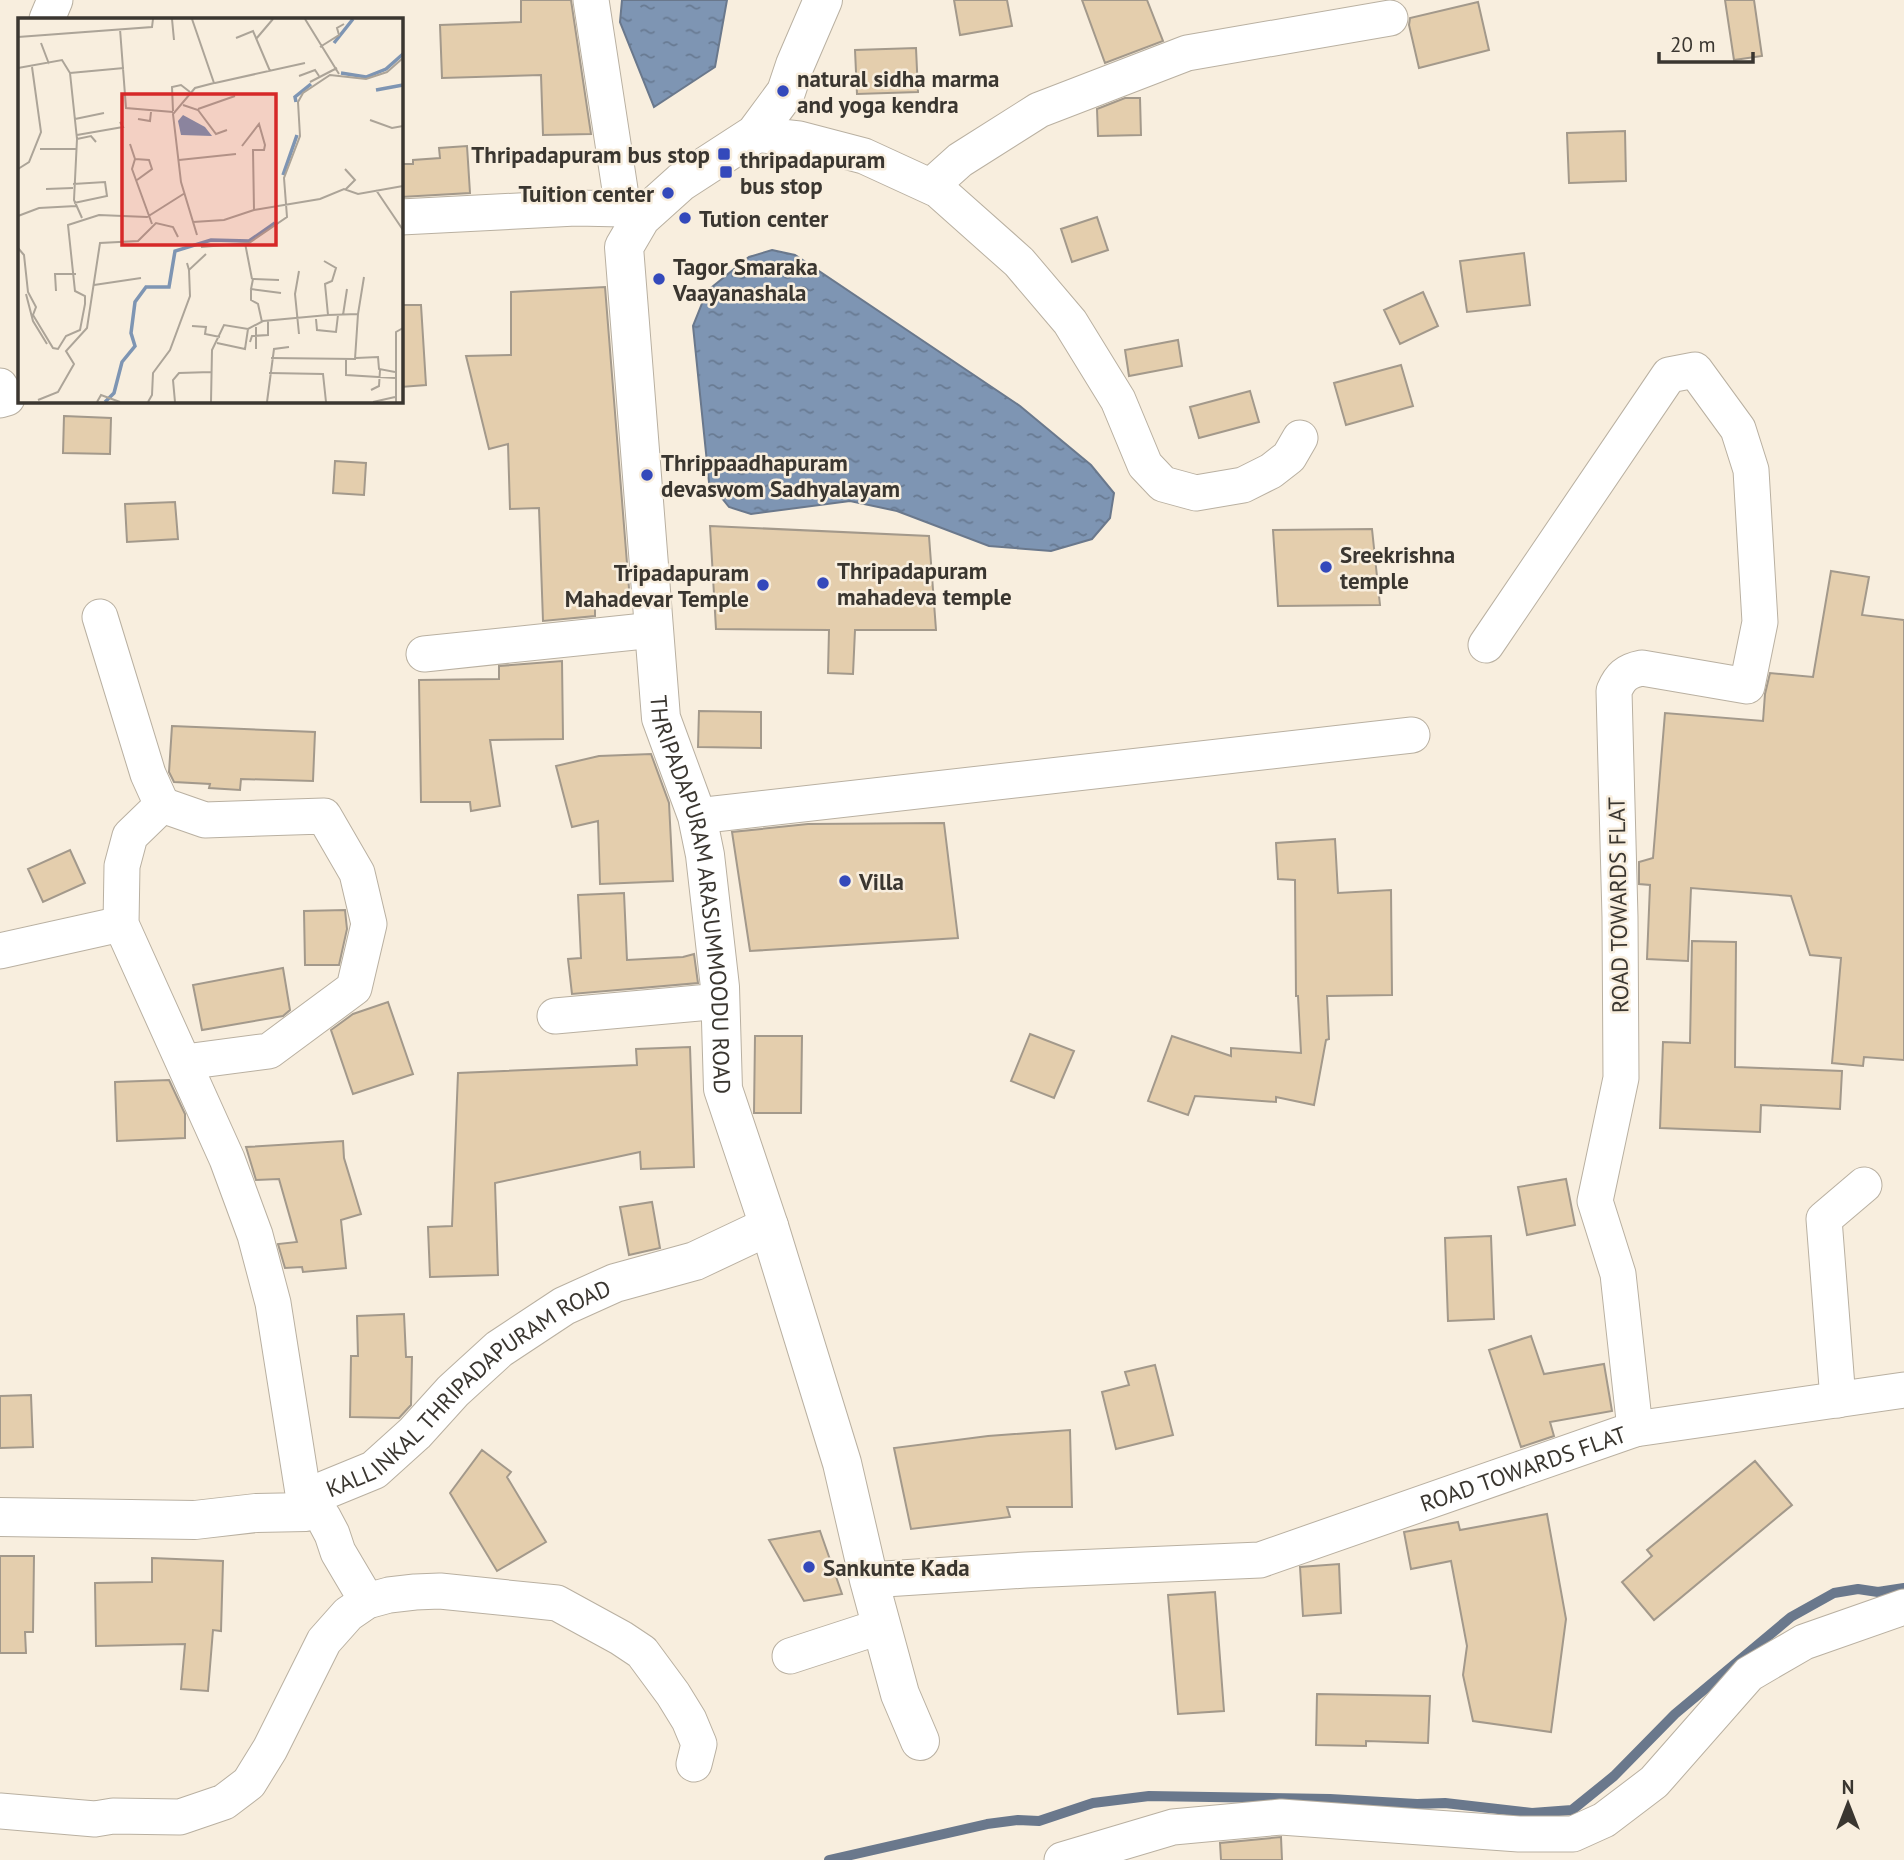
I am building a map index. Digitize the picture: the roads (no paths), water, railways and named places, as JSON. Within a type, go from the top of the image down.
[{"type":"main road","name":"THRIPADAPURAM ARASUMMOODU ROAD","points":[[823,0],[786,92],[755,134],[632,213],[624,247],[661,718],[697,816],[705,855],[721,1001],[723,1089],[842,1463],[869,1580],[900,1693],[919,1741]]},
{"type":"main road","name":"KALLINKAL THRIPADAPURAM ROAD","points":[[0,1517],[195,1520],[256,1513],[306,1512],[313,1495],[374,1469],[415,1433],[453,1391],[499,1349],[564,1306],[615,1283],[695,1261],[769,1227]]},
{"type":"street","points":[[47,18],[55,0]]},
{"type":"street","points":[[402,217],[576,208],[632,213],[591,0]]},
{"type":"street","points":[[930,187],[960,160],[1039,110],[1187,53],[1390,18]]},
{"type":"street","points":[[755,134],[799,139],[864,156],[938,190],[1019,262],[1070,323],[1118,401],[1145,465],[1164,484],[1195,493],[1243,485],[1271,471],[1289,457],[1300,438]]},
{"type":"street","name":"ROAD TOWARDS FLAT","points":[[869,1580],[1260,1560],[1635,1429],[1618,1275],[1595,1201],[1621,1078],[1614,691],[1620,677],[1631,670],[1642,668],[1748,686],[1760,622],[1751,470],[1738,429],[1695,370],[1669,375],[1486,645]]},
{"type":"street","points":[[0,386],[6,398],[0,400]]},
{"type":"street","points":[[100,617],[148,774],[162,805],[205,820],[324,816],[356,873],[369,924],[354,988],[269,1051],[185,1062]]},
{"type":"street","points":[[424,654],[654,630]]},
{"type":"street","points":[[697,816],[1412,735]]},
{"type":"street","points":[[162,805],[130,836],[122,866],[121,924],[228,1158],[255,1235],[272,1303],[306,1512],[323,1517],[338,1552],[367,1601]]},
{"type":"street","points":[[0,951],[121,924]]},
{"type":"street","points":[[555,1016],[721,1001]]},
{"type":"street","points":[[1838,1400],[1824,1219],[1864,1185]]},
{"type":"street","points":[[1635,1429],[1904,1390]]},
{"type":"street","points":[[0,1811],[95,1819],[113,1816],[180,1817],[224,1802],[249,1783],[270,1749],[324,1641],[348,1614],[367,1601],[403,1593],[440,1591],[557,1603],[575,1611],[642,1652],[689,1720],[699,1744],[694,1764]]},
{"type":"street","points":[[1062,1860],[1173,1827],[1281,1817],[1413,1825],[1520,1847],[1573,1834],[1604,1820],[1654,1782],[1749,1674],[1804,1642],[1904,1607]]},
{"type":"street","points":[[790,1656],[882,1626]]},
{"type":"water","points":[[622,0],[727,0],[715,67],[654,107],[620,22]]},
{"type":"water","points":[[772,250],[795,255],[1020,406],[1091,465],[1114,493],[1110,518],[1092,539],[1051,551],[989,546],[897,511],[850,501],[751,514],[729,507],[709,482],[693,326],[707,291],[749,257]]},
{"type":"waterway","points":[[829,1860],[987,1824],[1018,1820],[1039,1821],[1093,1803],[1149,1796],[1445,1803],[1532,1813],[1572,1810],[1614,1776],[1675,1714],[1791,1617],[1834,1593],[1858,1589],[1878,1592],[1904,1588]]},
{"type":"place","name":"natural sidha marma and yoga kendra","points":[[783,91]]},
{"type":"place","name":"Thripadapuram bus stop","points":[[724,154]]},
{"type":"place","name":"thripadapuram bus stop","points":[[726,172]]},
{"type":"place","name":"Tuition center","points":[[668,193]]},
{"type":"place","name":"Tution center","points":[[685,218]]},
{"type":"place","name":"Tagor Smaraka Vaayanashala","points":[[659,279]]},
{"type":"place","name":"Thrippaadhapuram devaswom Sadhyalayam","points":[[647,475]]},
{"type":"place","name":"Sreekrishna temple","points":[[1326,567]]},
{"type":"place","name":"Thripadapuram mahadeva temple","points":[[823,583]]},
{"type":"place","name":"Tripadapuram Mahadevar Temple","points":[[763,585]]},
{"type":"place","name":"Villa","points":[[845,881]]},
{"type":"place","name":"Sankunte Kada","points":[[809,1567]]}]
